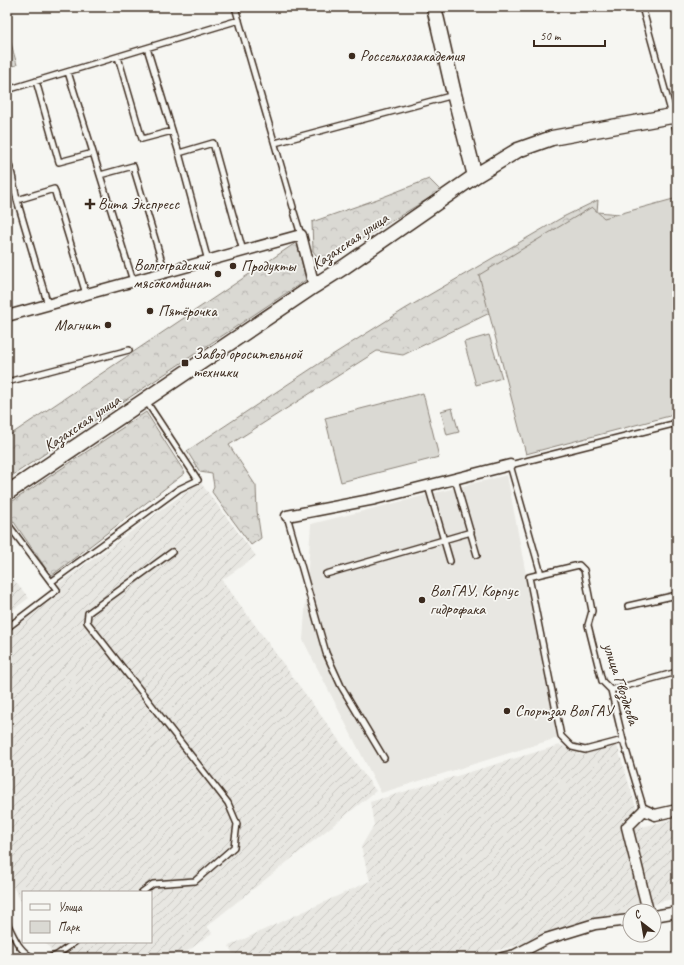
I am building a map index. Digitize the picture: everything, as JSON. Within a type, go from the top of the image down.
[{"type":"main road","points":[[434,7],[475,176]]},
{"type":"main road","name":"Казахская улица","points":[[7,493],[344,267],[475,176],[518,150],[552,138],[675,115]]},
{"type":"street","points":[[7,316],[301,235],[314,286]]},
{"type":"street","points":[[287,516],[375,499],[510,465]]},
{"type":"street","points":[[646,903],[627,827],[644,810],[655,815],[677,810]]},
{"type":"street","points":[[662,915],[677,912]]},
{"type":"street","points":[[502,958],[515,955],[546,939],[588,926],[622,921]]},
{"type":"lane","points":[[235,7],[301,235]]},
{"type":"lane","points":[[642,7],[675,115],[677,133]]},
{"type":"lane","points":[[7,90],[239,20]]},
{"type":"lane","points":[[147,48],[179,153],[208,260]]},
{"type":"lane","points":[[118,57],[142,139],[172,131]]},
{"type":"lane","points":[[68,72],[133,281]]},
{"type":"lane","points":[[36,81],[59,162],[93,153]]},
{"type":"lane","points":[[275,143],[454,94]]},
{"type":"lane","points":[[179,153],[213,143],[243,251]]},
{"type":"lane","points":[[7,158],[10,176],[48,305]]},
{"type":"lane","points":[[100,175],[133,166],[165,272]]},
{"type":"lane","points":[[18,200],[54,189],[86,294]]},
{"type":"lane","points":[[7,382],[129,350]]},
{"type":"lane","points":[[51,582],[179,489],[198,480],[146,400]]},
{"type":"lane","points":[[623,740],[585,750],[572,747],[561,736],[529,577],[541,574],[510,465],[677,423]]},
{"type":"lane","points":[[455,479],[471,532],[476,555]]},
{"type":"lane","points":[[428,486],[450,561]]},
{"type":"lane","points":[[287,516],[326,654],[341,686],[384,758]]},
{"type":"lane","points":[[7,523],[57,590],[7,628]]},
{"type":"lane","points":[[326,574],[471,532]]},
{"type":"lane","points":[[143,891],[153,884],[195,881],[234,847],[237,824],[228,803],[87,622],[88,613],[172,552]]},
{"type":"lane","name":"улица Гвоздкова","points":[[541,574],[579,565],[584,570],[592,611],[588,625],[602,681],[611,690],[623,740],[644,810]]},
{"type":"lane","points":[[628,606],[677,596]]},
{"type":"lane","points":[[611,690],[677,672]]},
{"type":"lane","points":[[7,923],[20,949],[34,958]]},
{"type":"lane","points":[[49,958],[57,955],[74,943]]},
{"type":"shaded area","points":[[507,475],[557,738],[381,793],[303,640],[311,524]]},
{"type":"shaded area","points":[[200,482],[256,556],[222,580],[376,791],[207,926],[212,933],[178,958],[57,958],[46,943],[152,943],[152,891],[22,891],[22,903],[7,876],[7,634],[62,592],[57,585]]},
{"type":"shaded area","points":[[7,572],[29,598],[7,614]]},
{"type":"shaded area","points":[[560,745],[582,755],[617,745],[642,827],[677,818],[677,898],[657,903],[622,903],[622,918],[467,958],[235,958],[229,946],[370,881],[361,847],[374,825],[370,802]]},
{"type":"green space","points":[[7,29],[17,65],[7,67]]},
{"type":"green space","points":[[429,179],[441,191],[322,263],[313,251],[312,222]]},
{"type":"green space","points":[[677,198],[677,414],[526,454],[479,275],[592,207],[604,218]]},
{"type":"green space","points":[[598,200],[597,212],[620,214],[562,278],[403,355],[377,351],[229,445],[256,486],[257,511],[261,538],[251,545],[212,492],[214,486],[212,474],[200,472],[187,451],[329,357],[405,309],[563,217]]},
{"type":"green space","points":[[297,242],[306,280],[7,479],[7,437]]},
{"type":"green space","points":[[489,335],[502,378],[476,385],[464,342]]},
{"type":"green space","points":[[423,393],[439,457],[341,482],[325,418]]},
{"type":"green space","points":[[452,408],[459,432],[447,435],[441,411]]},
{"type":"green space","points":[[146,412],[185,473],[51,576],[7,512],[7,505]]},
{"type":"place","name":"Россельхозакадемия","points":[[352,56]]},
{"type":"place","name":"Вита Экспресс","points":[[90,204]]},
{"type":"place","name":"Продукты","points":[[233,266]]},
{"type":"place","name":"Волгоградский мясокомбинат","points":[[218,274]]},
{"type":"place","name":"Пятёрочка","points":[[150,311]]},
{"type":"place","name":"Магнит","points":[[108,325]]},
{"type":"place","name":"Завод оросительной техники","points":[[185,363]]},
{"type":"place","name":"ВолГАУ, Корпус гидрофака","points":[[422,600]]},
{"type":"place","name":"Спортзал ВолГАУ","points":[[507,711]]}]
